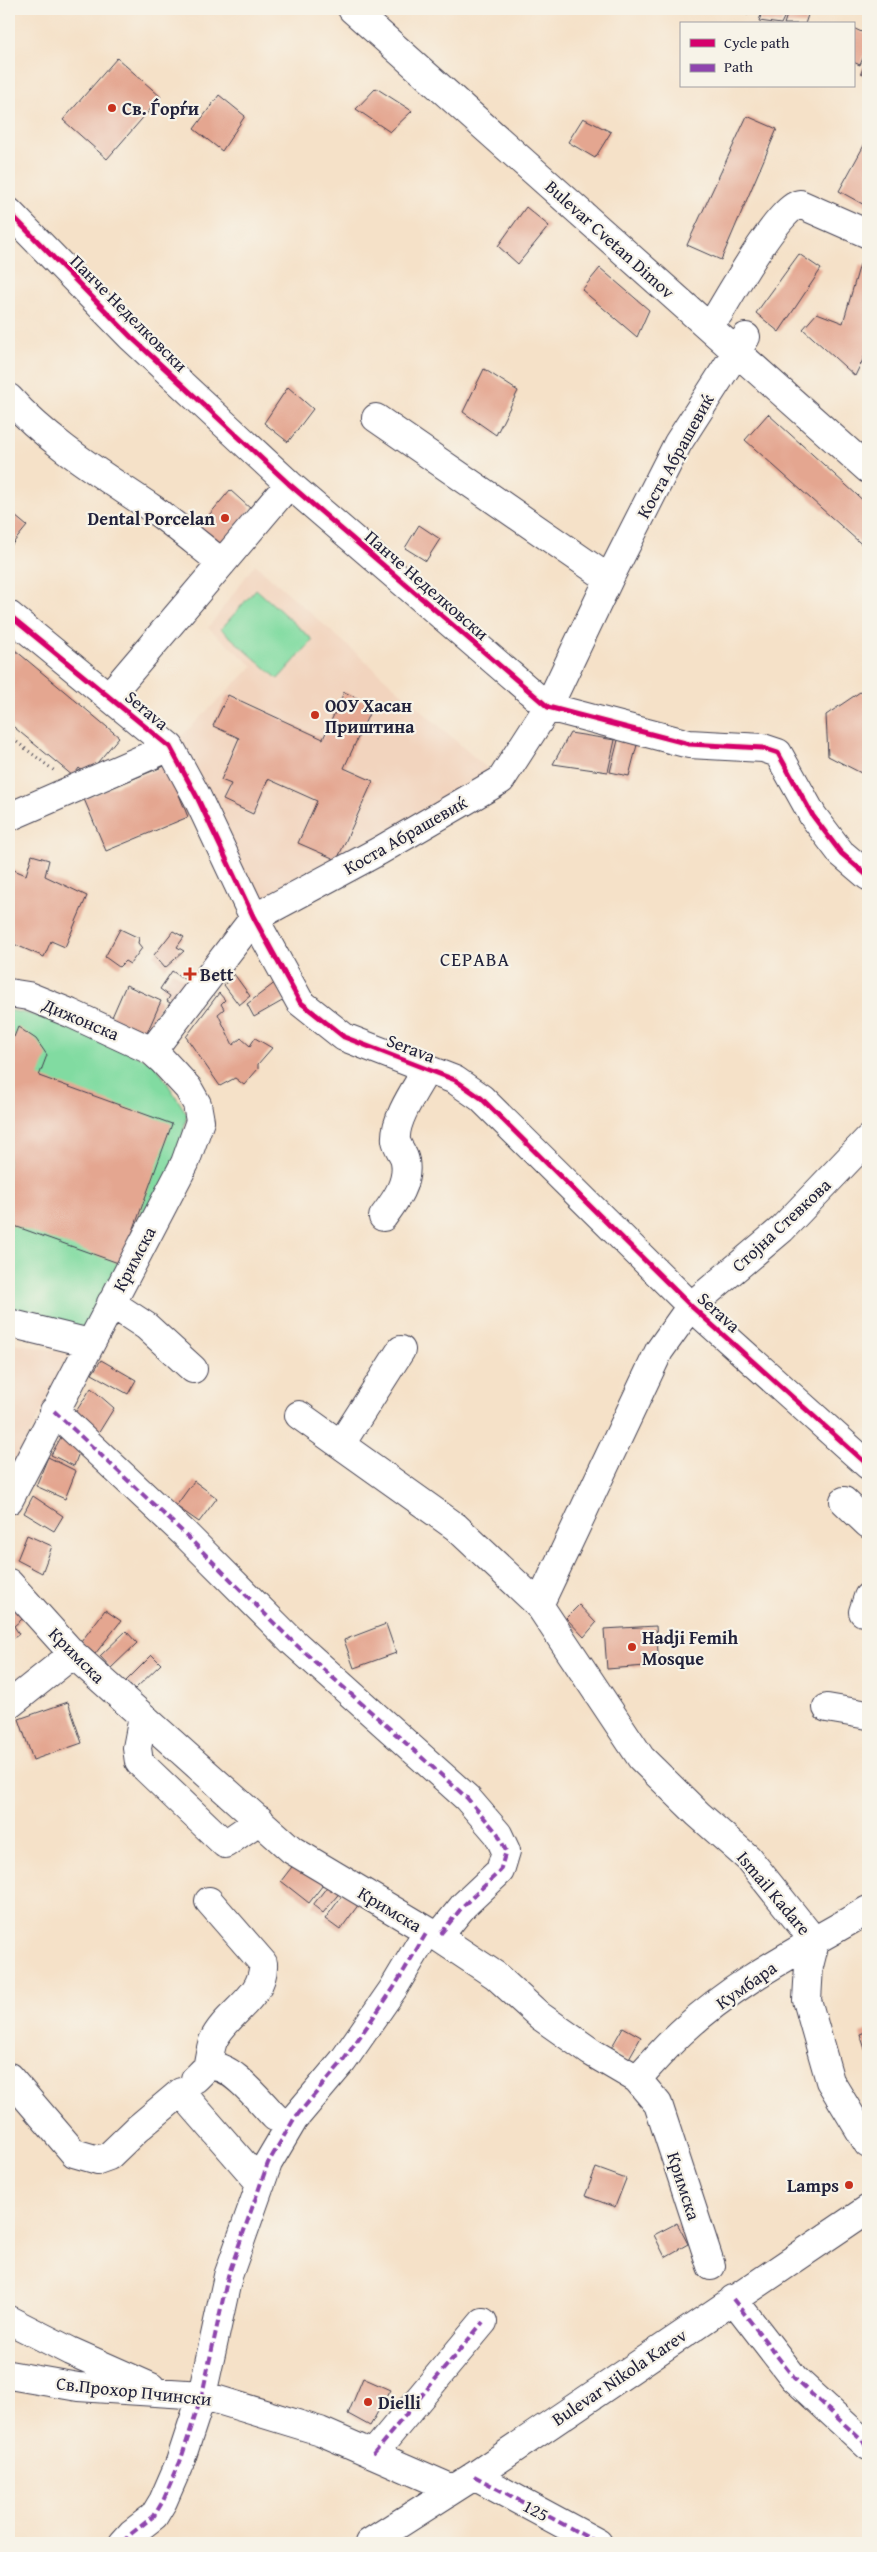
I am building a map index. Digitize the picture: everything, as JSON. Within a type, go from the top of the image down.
[{"type":"street","name":"Bulevar Cvetan Dimov","points":[[352,9],[741,343],[868,446]]},
{"type":"street","name":"Bulevar Cvetan Dimov","points":[[383,10],[719,313],[741,343],[868,469]]},
{"type":"street","points":[[719,313],[751,260],[786,211],[794,204],[800,204],[868,234]]},
{"type":"street","name":"Панче Неделковски","points":[[9,212],[131,337],[289,484],[548,707],[689,744],[763,748],[778,753],[813,816],[840,853],[868,876]]},
{"type":"street","name":"Коста Абрашевиќ","points":[[152,1050],[254,918],[379,852],[501,780],[548,707],[609,579],[678,443],[741,343]]},
{"type":"street","points":[[9,398],[28,419],[59,446],[154,510],[222,563]]},
{"type":"street","points":[[376,418],[609,579]]},
{"type":"street","name":"Serava","points":[[109,696],[289,484]]},
{"type":"street","name":"Serava","points":[[9,615],[170,747],[197,797],[254,918],[300,1002],[344,1037],[455,1080],[481,1098],[691,1306],[868,1465]]},
{"type":"street","name":"Serava","points":[[9,818],[170,747]]},
{"type":"street","name":"Дижонска","points":[[9,993],[28,996],[152,1050]]},
{"type":"street","name":"Кримска","points":[[9,1500],[184,1163],[200,1121],[197,1104],[188,1088],[152,1050]]},
{"type":"street","points":[[383,1217],[396,1200],[405,1181],[405,1161],[396,1140],[401,1117],[427,1069]]},
{"type":"street","name":"Стојна Стевкова","points":[[539,1605],[659,1351],[691,1306],[782,1229],[868,1139]]},
{"type":"street","points":[[111,1303],[146,1326],[192,1369]]},
{"type":"street","points":[[9,1324],[90,1343]]},
{"type":"street","points":[[341,1444],[402,1350]]},
{"type":"street","points":[[54,1411],[186,1534],[293,1642],[467,1798],[498,1834],[506,1852],[500,1871],[433,1934],[344,2060],[294,2119],[268,2163],[228,2276],[202,2395],[180,2462],[163,2502],[154,2516],[132,2532],[123,2543]]},
{"type":"street","name":"Ismail Kadare","points":[[299,1415],[456,1527],[539,1605],[641,1758],[698,1814],[748,1858],[815,1942],[809,1966],[807,2000],[830,2081],[868,2144]]},
{"type":"street","points":[[844,1502],[868,1524]]},
{"type":"street","name":"Кримска","points":[[9,1583],[73,1654],[292,1850],[433,1934],[494,1975],[540,2016],[583,2047],[637,2079],[658,2104],[712,2266]]},
{"type":"street","points":[[9,1705],[73,1654]]},
{"type":"street","points":[[827,1708],[868,1715]]},
{"type":"street","points":[[143,1717],[137,1748],[138,1762],[225,1844],[260,1820]]},
{"type":"street","points":[[9,2077],[74,2153],[98,2160],[109,2156],[207,2068],[213,2041],[252,1996],[264,1975],[263,1963],[209,1900]]},
{"type":"street","name":"Кумбара","points":[[637,2079],[693,2023],[745,1983],[794,1951],[815,1942],[868,1910]]},
{"type":"street","points":[[207,2068],[222,2067],[232,2074],[276,2117]]},
{"type":"street","points":[[181,2092],[261,2184]]},
{"type":"street","name":"Bulevar Nikola Karev","points":[[369,2543],[464,2483],[868,2209]]},
{"type":"street","points":[[733,2299],[794,2378],[868,2446]]},
{"type":"street","points":[[9,2320],[70,2351],[164,2392]]},
{"type":"street","points":[[373,2454],[483,2322]]},
{"type":"street","name":"Св.Прохор Пчински","points":[[9,2376],[78,2387],[202,2395],[320,2431],[373,2454],[464,2483]]},
{"type":"street","name":"125","points":[[464,2483],[598,2543]]},
{"type":"path","points":[[9,736],[76,788]]},
{"type":"shaded area","name":"ООУ Хасан Приштина","points":[[255,564],[498,778],[261,904],[170,747],[253,666],[208,628]]},
{"type":"shaded area","points":[[9,1342],[70,1354],[9,1476]]},
{"type":"green space","points":[[256,589],[313,640],[278,679],[221,629]]},
{"type":"green space","points":[[9,1010],[38,1016],[88,1032],[155,1064],[187,1114],[178,1160],[89,1335],[9,1314]]},
{"type":"building","points":[[729,9],[750,9],[748,15]]},
{"type":"building","points":[[763,9],[788,9],[782,22],[759,21]]},
{"type":"building","points":[[789,9],[810,9],[806,22],[785,22]]},
{"type":"building","points":[[854,28],[868,35],[868,46],[860,65],[854,62]]},
{"type":"building","points":[[868,55],[868,76],[861,73]]},
{"type":"building","name":"Св. Ѓорѓи","points":[[117,58],[161,97],[107,159],[63,120]]},
{"type":"building","points":[[376,88],[412,111],[390,132],[356,109]]},
{"type":"building","points":[[219,95],[245,116],[222,151],[194,129]]},
{"type":"building","points":[[747,116],[777,129],[721,260],[687,245]]},
{"type":"building","points":[[583,118],[611,132],[595,158],[568,142]]},
{"type":"building","points":[[868,138],[868,207],[839,191]]},
{"type":"building","points":[[526,207],[549,226],[518,264],[498,246]]},
{"type":"building","points":[[799,254],[821,269],[779,332],[756,313]]},
{"type":"building","points":[[860,264],[868,267],[868,349],[855,376],[803,329],[817,313],[843,323]]},
{"type":"building","points":[[600,268],[649,310],[637,337],[582,290]]},
{"type":"building","points":[[484,369],[518,391],[496,435],[463,412]]},
{"type":"building","points":[[288,387],[313,409],[288,442],[264,423]]},
{"type":"building","points":[[768,414],[868,505],[868,550],[745,440]]},
{"type":"building","name":"Dental Porcelan","points":[[230,490],[251,509],[220,545],[199,527]]},
{"type":"building","points":[[9,511],[27,526],[9,548]]},
{"type":"building","points":[[419,525],[440,539],[426,561],[405,548]]},
{"type":"building","points":[[9,645],[119,737],[87,775],[79,768],[73,776],[9,723]]},
{"type":"building","points":[[344,692],[373,705],[344,768],[373,781],[337,860],[298,843],[317,801],[268,779],[253,814],[223,800],[231,784],[221,780],[239,738],[213,726],[228,695],[323,739]]},
{"type":"building","points":[[860,692],[868,696],[868,773],[865,775],[828,756],[826,715]]},
{"type":"building","points":[[570,733],[615,740],[608,772],[553,764]]},
{"type":"building","points":[[618,740],[637,745],[629,776],[610,772]]},
{"type":"building","points":[[167,765],[188,817],[106,851],[84,799]]},
{"type":"building","points":[[32,855],[49,860],[45,876],[87,896],[65,947],[51,941],[44,957],[9,942],[9,868],[26,875]]},
{"type":"building","points":[[120,929],[139,938],[138,943],[142,948],[130,964],[125,961],[119,967],[105,957]]},
{"type":"building","points":[[173,931],[184,937],[177,947],[184,951],[165,968],[154,955]]},
{"type":"building","points":[[172,971],[196,987],[180,1010],[167,1001],[170,996],[160,989]]},
{"type":"building","points":[[234,974],[250,996],[239,1005],[224,985]]},
{"type":"building","points":[[276,982],[284,1000],[254,1017],[247,1004]]},
{"type":"building","points":[[126,985],[161,1001],[147,1033],[112,1017]]},
{"type":"building","points":[[219,993],[225,1000],[221,1004],[224,1009],[218,1014],[233,1045],[241,1038],[250,1046],[255,1038],[272,1048],[258,1064],[258,1069],[244,1085],[235,1078],[220,1086],[186,1037]]},
{"type":"building","points":[[18,1027],[36,1039],[47,1055],[39,1076],[172,1124],[121,1264],[9,1224],[9,1036],[14,1037]]},
{"type":"building","points":[[101,1360],[136,1380],[128,1394],[92,1374]]},
{"type":"building","points":[[91,1388],[114,1408],[93,1442],[70,1421]]},
{"type":"building","points":[[64,1432],[81,1447],[74,1466],[51,1455]]},
{"type":"building","points":[[48,1457],[76,1471],[65,1499],[36,1486]]},
{"type":"building","points":[[194,1481],[217,1498],[199,1522],[176,1506]]},
{"type":"building","points":[[33,1496],[63,1516],[54,1531],[24,1513]]},
{"type":"building","points":[[27,1535],[52,1546],[42,1573],[17,1560]]},
{"type":"building","points":[[19,1605],[27,1615],[14,1626],[19,1634],[9,1642],[9,1613]]},
{"type":"building","points":[[579,1605],[596,1623],[584,1637],[566,1618]]},
{"type":"building","points":[[105,1610],[121,1621],[95,1654],[81,1642]]},
{"type":"building","points":[[386,1624],[396,1653],[354,1668],[344,1640]]},
{"type":"building","name":"Hadji Femih Mosque","points":[[656,1626],[659,1665],[607,1669],[604,1629]]},
{"type":"building","points":[[126,1631],[137,1643],[111,1668],[100,1656]]},
{"type":"building","points":[[152,1655],[161,1664],[135,1689],[126,1681]]},
{"type":"building","points":[[68,1702],[82,1743],[33,1760],[19,1719]]},
{"type":"building","points":[[298,1859],[326,1881],[309,1903],[281,1881]]},
{"type":"building","points":[[330,1883],[341,1891],[323,1913],[313,1905]]},
{"type":"building","points":[[344,1893],[359,1904],[340,1930],[325,1919]]},
{"type":"building","points":[[623,2027],[641,2037],[628,2060],[610,2050]]},
{"type":"building","points":[[868,2031],[868,2058],[860,2034]]},
{"type":"building","points":[[596,2168],[626,2179],[615,2207],[585,2196]]},
{"type":"building","points":[[677,2223],[688,2244],[665,2257],[654,2235]]},
{"type":"building","name":"Dielli","points":[[363,2378],[390,2390],[370,2426],[348,2414]]},
{"type":"marked path","points":[[384,13],[386,9]]},
{"type":"marked path","points":[[54,1411],[185,1534],[293,1642],[467,1798],[498,1834],[506,1851],[500,1871],[464,1905],[438,1937]]},
{"type":"marked path","points":[[123,2543],[132,2533],[154,2516],[163,2501],[180,2462],[202,2395],[228,2276],[268,2163],[294,2119],[343,2061],[393,1989],[427,1932]]},
{"type":"marked path","points":[[733,2299],[794,2378],[868,2446]]},
{"type":"marked path","points":[[373,2454],[483,2322]]},
{"type":"marked path","points":[[474,2476],[598,2543]]},
{"type":"cycle path","points":[[9,212],[131,337],[289,484],[548,707],[689,744],[763,748],[778,753],[813,816],[841,853],[868,876]]},
{"type":"cycle path","points":[[9,615],[170,747],[197,797],[254,918],[300,1002],[344,1037],[455,1080],[481,1098],[691,1306],[868,1465]]},
{"type":"place","name":"Св. Ѓорѓи","points":[[112,108]]},
{"type":"place","name":"Dental Porcelan","points":[[225,518]]},
{"type":"place","name":"ООУ Хасан Приштина","points":[[315,715]]},
{"type":"place","name":"Bett","points":[[190,974]]},
{"type":"place","name":"Hadji Femih Mosque","points":[[632,1647]]},
{"type":"place","name":"Lamps","points":[[849,2185]]},
{"type":"place","name":"Dielli","points":[[368,2402]]},
{"type":"district","name":"СЕРАВА","points":[[475,959]]}]
